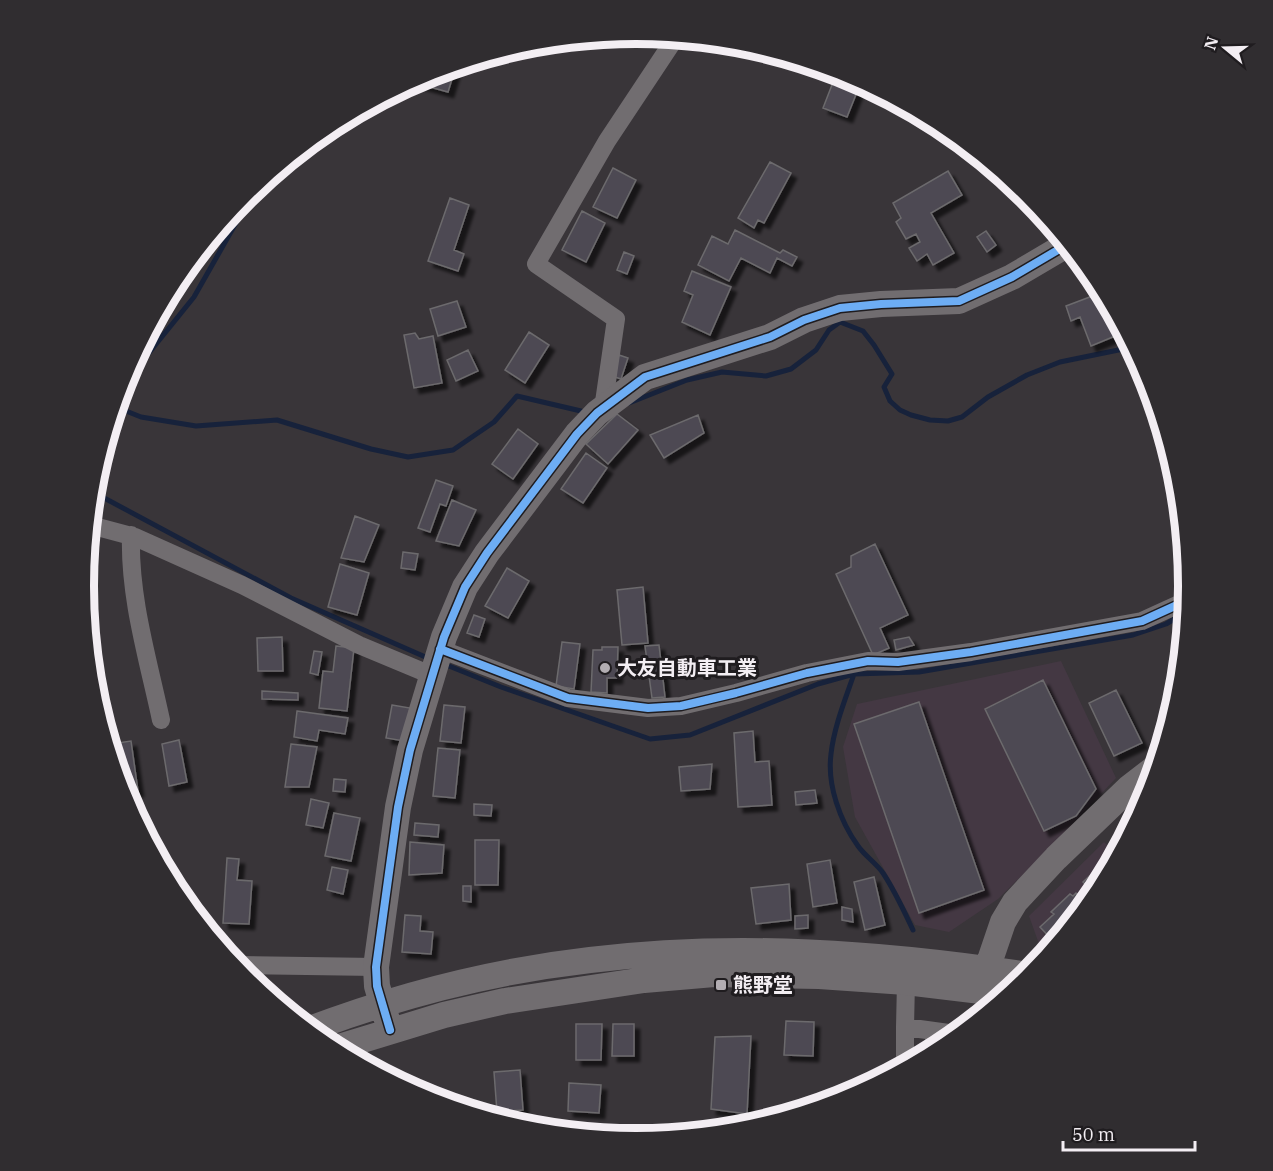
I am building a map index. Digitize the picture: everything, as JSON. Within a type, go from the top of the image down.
[{"type":"street","points":[[603,409],[616,319],[536,264],[607,141],[671,45]]},
{"type":"street","points":[[390,1030],[377,986],[376,967],[398,807],[410,750],[436,662],[465,587],[487,553],[577,434],[603,409],[645,377],[770,337],[804,320],[840,308],[881,303],[959,301],[1012,277],[1060,249]]},
{"type":"street","points":[[98,527],[131,535],[242,585],[359,645],[436,662],[568,698],[648,708],[681,705],[736,693],[807,673],[868,661],[898,662],[971,652],[1142,621],[1177,605]]},
{"type":"street","points":[[131,535],[130,559],[136,600],[161,720]]},
{"type":"street","points":[[987,969],[1003,922],[1015,902],[1056,858],[1143,777]]},
{"type":"street","points":[[321,1025],[382,1004],[503,973],[591,960],[690,953],[760,951],[831,953],[1015,973]]},
{"type":"street","points":[[249,965],[376,967]]},
{"type":"street","points":[[348,1044],[444,1015],[505,1001],[644,980],[714,974],[819,976],[906,982],[994,993]]},
{"type":"street","points":[[905,1056],[906,982]]},
{"type":"street","points":[[906,1027],[943,1032]]},
{"type":"shaded area","points":[[1061,661],[1116,778],[998,899],[949,932],[915,925],[855,817],[843,747],[857,704]]},
{"type":"shaded area","points":[[1104,842],[1111,849],[1087,887],[1040,947],[1029,916]]},
{"type":"building","points":[[453,76],[448,92],[427,86]]},
{"type":"building","points":[[834,81],[857,91],[847,117],[823,108]]},
{"type":"building","points":[[770,162],[791,173],[764,223],[758,220],[754,228],[738,218]]},
{"type":"building","points":[[613,168],[636,180],[617,218],[593,207]]},
{"type":"building","points":[[948,171],[962,195],[931,213],[954,253],[933,265],[927,254],[917,261],[909,248],[920,242],[916,234],[906,239],[896,222],[901,218],[893,203]]},
{"type":"building","points":[[450,198],[469,205],[454,250],[464,254],[458,271],[428,261]]},
{"type":"building","points":[[582,211],[605,223],[586,262],[562,250]]},
{"type":"building","points":[[735,230],[780,253],[783,250],[797,257],[792,266],[777,258],[770,273],[741,258],[729,281],[698,265],[712,236],[728,244]]},
{"type":"building","points":[[986,231],[996,245],[987,252],[977,237]]},
{"type":"building","points":[[624,252],[634,256],[627,274],[617,270]]},
{"type":"building","points":[[692,271],[731,287],[710,335],[682,322],[693,295],[684,291]]},
{"type":"building","points":[[1094,295],[1117,335],[1091,346],[1080,317],[1071,321],[1066,306]]},
{"type":"building","points":[[457,301],[466,327],[438,336],[430,309]]},
{"type":"building","points":[[529,332],[549,345],[525,383],[505,370]]},
{"type":"building","points":[[415,333],[419,339],[433,336],[442,383],[414,388],[404,335]]},
{"type":"building","points":[[468,350],[478,371],[456,381],[447,360]]},
{"type":"building","points":[[619,355],[628,358],[621,379],[612,376]]},
{"type":"building","points":[[617,414],[638,430],[608,464],[586,444]]},
{"type":"building","points":[[698,415],[704,433],[664,458],[650,435]]},
{"type":"building","points":[[518,429],[538,444],[513,479],[492,464]]},
{"type":"building","points":[[586,453],[607,468],[583,503],[561,489]]},
{"type":"building","points":[[436,480],[453,486],[446,506],[440,504],[430,532],[418,528]]},
{"type":"building","points":[[452,500],[476,510],[459,546],[436,541]]},
{"type":"building","points":[[355,516],[379,525],[364,562],[341,558]]},
{"type":"building","points":[[875,544],[908,615],[880,628],[889,648],[873,655],[836,574],[851,567],[851,556]]},
{"type":"building","points":[[403,552],[418,554],[415,570],[401,568]]},
{"type":"building","points":[[340,564],[369,573],[357,615],[328,607]]},
{"type":"building","points":[[507,568],[529,581],[508,618],[485,606]]},
{"type":"building","points":[[643,587],[648,643],[622,645],[617,590]]},
{"type":"building","points":[[474,615],[485,619],[479,637],[467,633]]},
{"type":"building","points":[[282,637],[283,671],[258,671],[257,638]]},
{"type":"building","points":[[909,637],[914,645],[896,650],[894,640]]},
{"type":"building","points":[[562,642],[580,644],[574,689],[556,686]]},
{"type":"building","points":[[659,645],[665,697],[652,698],[645,646]]},
{"type":"building","points":[[336,646],[354,648],[347,711],[319,708],[323,671],[333,672]]},
{"type":"building","points":[[602,647],[618,647],[617,678],[607,678],[607,693],[591,692],[593,650],[602,650]]},
{"type":"building","points":[[314,651],[322,652],[318,675],[310,673]]},
{"type":"building","points":[[1043,680],[1096,789],[1076,816],[1044,831],[985,709]]},
{"type":"building","points":[[1116,690],[1142,743],[1114,756],[1089,703]]},
{"type":"building","points":[[262,691],[298,693],[298,700],[262,699]]},
{"type":"building","points":[[919,702],[984,890],[919,913],[854,724]]},
{"type":"building","points":[[392,705],[410,708],[404,741],[386,738]]},
{"type":"building","points":[[444,705],[465,707],[461,743],[440,741]]},
{"type":"building","points":[[297,711],[348,718],[345,734],[319,730],[317,741],[294,737]]},
{"type":"building","points":[[753,731],[755,762],[769,761],[772,805],[738,807],[734,733]]},
{"type":"building","points":[[179,740],[187,782],[169,786],[162,744]]},
{"type":"building","points":[[131,741],[138,791],[135,791],[118,743]]},
{"type":"building","points":[[291,744],[317,747],[309,787],[285,787]]},
{"type":"building","points":[[438,748],[460,750],[455,798],[433,796]]},
{"type":"building","points":[[712,764],[710,789],[681,791],[679,767]]},
{"type":"building","points":[[334,779],[346,780],[345,792],[333,791]]},
{"type":"building","points":[[815,790],[817,803],[796,805],[795,792]]},
{"type":"building","points":[[311,799],[329,803],[323,828],[306,825]]},
{"type":"building","points":[[474,804],[492,805],[491,816],[474,815]]},
{"type":"building","points":[[334,813],[360,818],[351,861],[325,856]]},
{"type":"building","points":[[415,823],[439,825],[438,837],[414,835]]},
{"type":"building","points":[[475,840],[499,840],[498,885],[475,885]]},
{"type":"building","points":[[410,842],[444,845],[442,873],[409,875]]},
{"type":"building","points":[[227,858],[239,859],[237,880],[252,881],[249,924],[223,923]]},
{"type":"building","points":[[830,860],[837,903],[813,907],[807,864]]},
{"type":"building","points":[[332,867],[348,870],[343,894],[327,890]]},
{"type":"building","points":[[1098,868],[1099,869],[1087,886],[1083,882]]},
{"type":"building","points":[[874,877],[885,925],[865,930],[854,882]]},
{"type":"building","points":[[789,884],[791,920],[756,924],[751,888]]},
{"type":"building","points":[[463,886],[471,886],[471,902],[463,901]]},
{"type":"building","points":[[1076,893],[1080,897],[1049,937],[1040,927],[1054,914],[1051,912],[1070,894],[1073,896]]},
{"type":"building","points":[[842,907],[852,909],[853,922],[842,920]]},
{"type":"building","points":[[405,915],[421,916],[420,931],[433,932],[431,954],[402,952]]},
{"type":"building","points":[[808,915],[808,928],[795,929],[795,916]]},
{"type":"building","points":[[786,1021],[814,1022],[813,1056],[784,1055]]},
{"type":"building","points":[[576,1024],[602,1024],[601,1060],[576,1060]]},
{"type":"building","points":[[613,1024],[634,1024],[634,1056],[612,1056]]},
{"type":"building","points":[[751,1036],[747,1114],[711,1109],[715,1037]]},
{"type":"building","points":[[520,1070],[523,1110],[506,1111],[497,1109],[494,1072]]},
{"type":"building","points":[[569,1083],[601,1085],[599,1113],[568,1111]]},
{"type":"waterway","points":[[146,355],[194,297],[240,216]]},
{"type":"waterway","points":[[629,403],[687,380],[722,372],[766,376],[791,369],[816,350],[829,330],[840,322],[863,331],[874,345],[892,374],[884,387],[890,401],[900,410],[930,420],[948,421],[962,417],[988,397],[1027,375],[1060,362],[1124,349]]},
{"type":"waterway","points":[[123,410],[141,417],[196,426],[277,420],[371,449],[408,457],[453,450],[494,422],[517,396],[581,411]]},
{"type":"waterway","points":[[102,497],[291,598],[430,659]]},
{"type":"waterway","points":[[444,664],[501,687],[650,739],[690,735],[818,684],[854,674],[919,672],[1133,635],[1166,624],[1177,617]]},
{"type":"waterway","points":[[854,674],[832,744],[830,766],[833,790],[840,814],[852,836],[861,850],[883,873],[913,930]]},
{"type":"cycle path","points":[[390,1030],[377,986],[376,967],[398,807],[410,750],[444,637],[465,587],[487,553],[577,434],[597,413],[645,377],[770,337],[804,320],[840,308],[959,301],[1012,277],[1060,249]]},
{"type":"cycle path","points":[[440,649],[568,698],[648,708],[681,706],[807,673],[868,661],[898,662],[971,652],[1142,621],[1177,605]]},
{"type":"place","name":"大友自動車工業","points":[[605,668]]},
{"type":"place","name":"熊野堂","points":[[721,985]]}]
